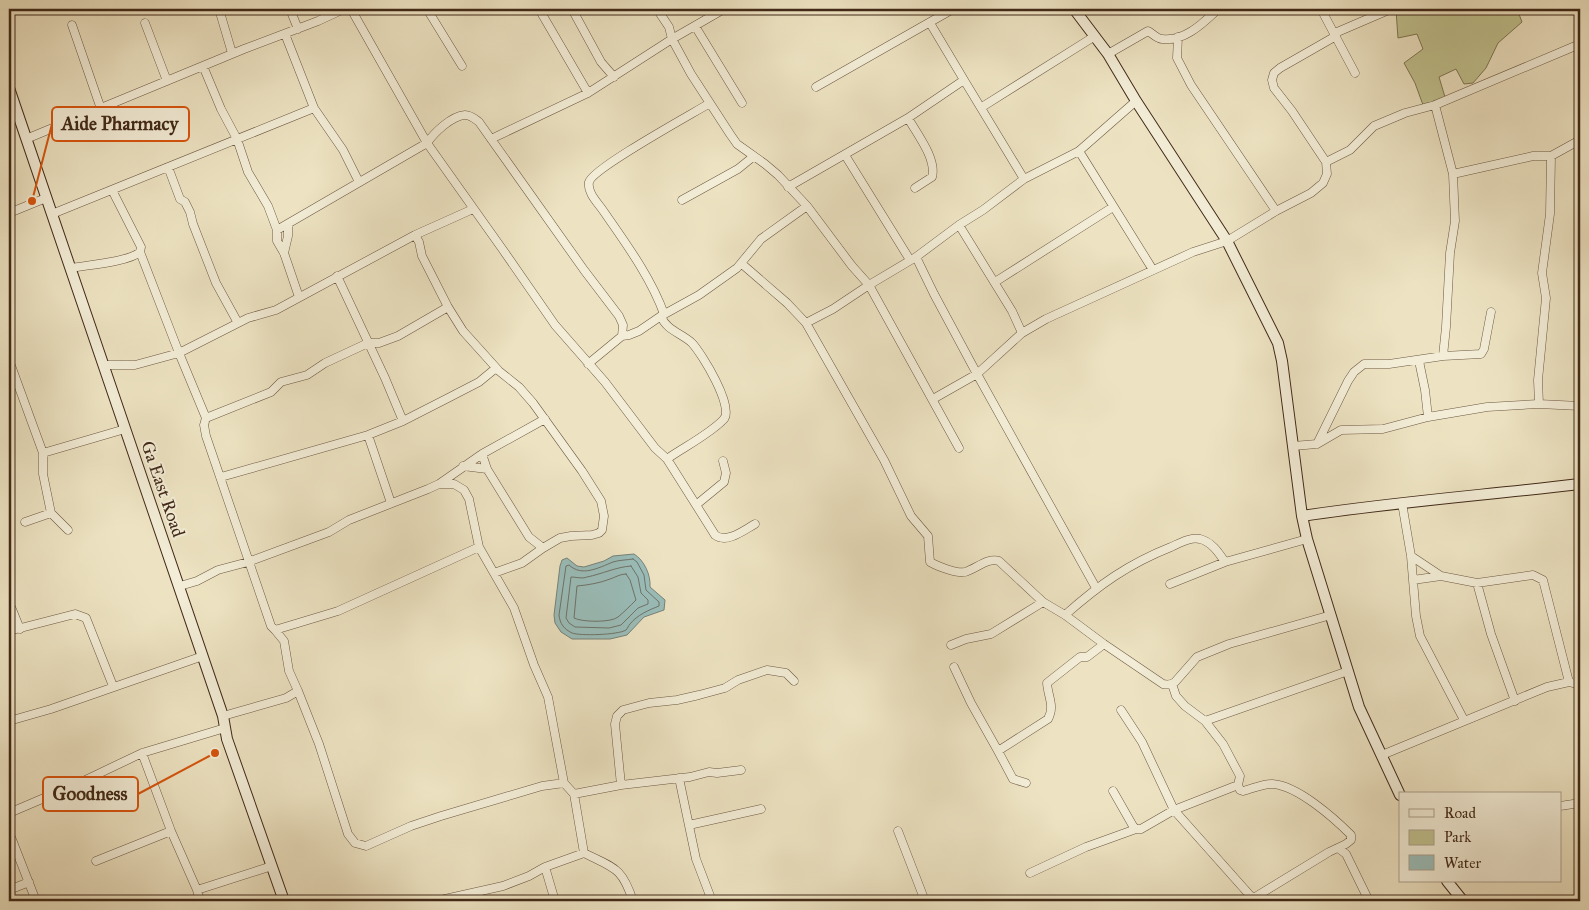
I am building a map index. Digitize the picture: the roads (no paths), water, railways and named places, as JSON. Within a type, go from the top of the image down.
[{"type":"street","points":[[219,9],[232,53]]},
{"type":"street","points":[[290,9],[298,29]]},
{"type":"street","points":[[26,140],[232,53],[298,29],[344,9]]},
{"type":"street","points":[[351,9],[427,143],[504,250],[548,316],[605,382],[655,448],[667,459],[715,535],[718,538],[727,538],[755,524]]},
{"type":"street","points":[[426,9],[462,66]]},
{"type":"street","points":[[539,9],[588,93]]},
{"type":"street","points":[[572,9],[601,62],[614,77]]},
{"type":"street","points":[[658,9],[669,27],[672,39],[691,74],[738,144],[765,164],[807,206],[852,266],[870,285],[959,448]]},
{"type":"street","points":[[491,139],[588,93],[672,39],[724,9]]},
{"type":"street","points":[[816,87],[953,9]]},
{"type":"street","points":[[1074,9],[1108,54],[1227,242],[1278,343],[1302,516],[1307,539],[1359,707],[1399,793]]},
{"type":"street","points":[[1321,9],[1355,72]]},
{"type":"street","points":[[933,399],[977,374],[1022,332],[1046,319],[1193,252],[1227,242],[1276,211],[1311,193],[1323,183],[1328,174],[1326,162],[1292,111],[1274,88],[1272,80],[1274,73],[1336,35],[1391,9]]},
{"type":"street","points":[[1108,54],[1148,31],[1161,39],[1178,37],[1198,28],[1217,10]]},
{"type":"street","points":[[145,22],[167,81]]},
{"type":"street","points":[[930,23],[1024,180]]},
{"type":"street","points":[[72,25],[101,109]]},
{"type":"street","points":[[695,26],[742,103]]},
{"type":"street","points":[[285,34],[314,108],[343,150],[359,182]]},
{"type":"street","points":[[982,107],[1094,36]]},
{"type":"street","points":[[1178,37],[1177,58],[1191,85],[1276,211]]},
{"type":"street","points":[[1326,162],[1350,150],[1374,126],[1405,113],[1435,105],[1580,44]]},
{"type":"street","points":[[203,66],[221,109],[237,139],[248,172],[268,206],[277,230],[277,241],[284,253],[299,297]]},
{"type":"street","points":[[788,187],[908,118],[964,80]]},
{"type":"street","name":"Ga East Road","points":[[9,88],[224,716],[227,739],[284,901]]},
{"type":"street","points":[[806,323],[833,309],[913,259],[1024,180],[1079,151],[1136,101]]},
{"type":"street","points":[[667,459],[724,419],[726,411],[715,376],[707,364],[691,343],[665,325],[659,298],[618,232],[590,192],[590,181],[612,162],[710,103]]},
{"type":"street","points":[[1435,105],[1453,174],[1454,221],[1443,356]]},
{"type":"street","points":[[52,214],[314,108]]},
{"type":"street","points":[[277,230],[427,143],[442,126],[465,115],[472,117],[479,122],[619,316],[622,325],[622,336]]},
{"type":"street","points":[[908,118],[930,157],[934,171],[932,177],[915,188]]},
{"type":"street","points":[[1453,174],[1533,156],[1551,156],[1580,140]]},
{"type":"street","points":[[1079,151],[1153,270]]},
{"type":"street","points":[[845,155],[934,294],[1096,588]]},
{"type":"street","points":[[682,200],[738,169],[754,156]]},
{"type":"street","points":[[1539,404],[1538,380],[1546,298],[1542,273],[1550,214],[1551,156]]},
{"type":"street","points":[[168,167],[180,199],[190,212],[216,283],[238,323]]},
{"type":"street","points":[[112,190],[137,239],[140,252],[206,418],[204,430],[248,562],[271,626],[284,641],[290,671],[319,744],[348,834],[355,843],[366,846],[411,826],[441,816],[542,786],[564,783]]},
{"type":"street","points":[[9,214],[46,198]]},
{"type":"street","points":[[588,364],[622,336],[639,331],[662,315],[699,294],[742,264],[761,239],[807,206]]},
{"type":"street","points":[[995,282],[1114,207]]},
{"type":"street","points":[[104,365],[135,364],[179,353],[248,318],[276,310],[414,235],[473,208]]},
{"type":"street","points":[[284,253],[288,236],[288,224]]},
{"type":"street","points":[[959,225],[995,282],[1022,332]]},
{"type":"street","points":[[414,235],[419,242],[422,256],[448,307],[463,331],[496,368],[519,387],[545,419],[598,495],[604,516],[602,530],[599,533],[592,536],[560,538],[522,563],[494,574]]},
{"type":"street","points":[[71,268],[116,260],[136,255],[140,252]]},
{"type":"street","points":[[742,264],[806,323],[884,460],[911,516],[928,536],[930,562],[938,567],[963,573],[996,559],[1043,602],[1065,615],[1164,684],[1172,684],[1197,657],[1229,644],[1331,616]]},
{"type":"street","points":[[336,276],[403,421]]},
{"type":"street","points":[[206,418],[271,392],[281,382],[307,375],[325,363],[368,342],[379,342],[398,336],[448,307]]},
{"type":"street","points":[[1317,444],[1334,407],[1354,372],[1364,364],[1419,361],[1443,356],[1481,354],[1484,349],[1491,312]]},
{"type":"street","points":[[9,360],[43,453],[43,474],[51,513],[68,530]]},
{"type":"street","points":[[1419,361],[1428,418]]},
{"type":"street","points":[[220,477],[368,435],[403,421],[479,382],[496,368]]},
{"type":"street","points":[[1293,446],[1317,444],[1340,430],[1383,429],[1487,407],[1539,404],[1580,406]]},
{"type":"street","points":[[180,586],[197,581],[218,570],[248,562],[329,532],[349,520],[439,484],[482,454],[545,419]]},
{"type":"street","points":[[43,453],[125,429]]},
{"type":"street","points":[[368,435],[391,503]]},
{"type":"street","points":[[482,454],[487,469],[529,537],[543,548]]},
{"type":"street","points":[[696,505],[724,482],[726,472],[723,461]]},
{"type":"street","points":[[463,466],[487,469]]},
{"type":"street","points":[[439,484],[454,484],[464,490],[469,499],[480,547],[514,608],[534,665],[548,697],[564,783],[574,794],[584,853]]},
{"type":"street","points":[[1302,516],[1370,506],[1580,484]]},
{"type":"street","points":[[1402,503],[1411,556],[1416,616],[1420,636],[1464,720]]},
{"type":"street","points":[[25,522],[51,513]]},
{"type":"street","points":[[1065,615],[1096,588],[1121,571],[1154,554],[1190,539],[1200,539],[1208,543],[1218,550],[1225,562]]},
{"type":"street","points":[[1170,584],[1225,562],[1307,539]]},
{"type":"street","points":[[275,630],[338,611],[480,547]]},
{"type":"street","points":[[1411,556],[1441,576]]},
{"type":"street","points":[[1413,580],[1441,576],[1477,583],[1533,575],[1544,580],[1569,682]]},
{"type":"street","points":[[1477,583],[1491,634],[1515,700]]},
{"type":"street","points":[[9,602],[20,629]]},
{"type":"street","points":[[951,645],[966,639],[990,634],[1043,602]]},
{"type":"street","points":[[9,631],[75,614],[86,618],[113,686]]},
{"type":"street","points":[[998,751],[1048,719],[1052,705],[1047,683],[1080,658],[1087,657],[1104,644]]},
{"type":"street","points":[[9,721],[51,709],[203,656]]},
{"type":"street","points":[[954,667],[971,703],[1013,779],[1026,783]]},
{"type":"street","points":[[621,785],[615,724],[617,716],[623,710],[649,702],[677,700],[725,688],[738,680],[767,670],[786,673],[794,681]]},
{"type":"street","points":[[1205,722],[1348,671]]},
{"type":"street","points":[[1382,755],[1547,687],[1569,682],[1580,685]]},
{"type":"street","points":[[1121,710],[1142,742],[1174,810],[1254,900],[1350,840],[1351,835],[1326,811],[1279,784],[1271,783],[1243,791],[1240,790],[1238,785],[1240,776],[1224,744],[1205,722],[1176,696],[1172,684]]},
{"type":"street","points":[[224,716],[286,698],[298,690]]},
{"type":"street","points":[[9,813],[77,784],[142,753],[225,728]]},
{"type":"street","points":[[142,753],[171,831],[198,890],[200,901]]},
{"type":"street","points":[[574,794],[621,785],[699,776],[709,772],[741,770]]},
{"type":"street","points":[[679,778],[696,859],[712,901]]},
{"type":"street","points":[[1030,873],[1086,847],[1136,829],[1141,829],[1174,810],[1238,785]]},
{"type":"street","points":[[1113,791],[1136,829]]},
{"type":"street","points":[[1562,806],[1580,803]]},
{"type":"street","points":[[689,825],[761,809]]},
{"type":"street","points":[[96,862],[171,831]]},
{"type":"street","points":[[898,831],[925,901]]},
{"type":"street","points":[[9,832],[36,901]]},
{"type":"street","points":[[1338,848],[1346,854],[1369,901]]},
{"type":"street","points":[[436,901],[503,886],[529,876],[545,867],[584,853],[618,871],[627,883],[633,901]]},
{"type":"street","points":[[198,890],[272,866]]},
{"type":"street","points":[[545,867],[555,901]]},
{"type":"street","points":[[9,890],[29,882]]},
{"type":"street","points":[[1448,882],[1463,901]]},
{"type":"water","points":[[634,554],[646,568],[650,587],[665,600],[664,610],[644,617],[627,635],[610,639],[572,639],[561,632],[555,623],[554,615],[562,560],[567,558],[577,566],[584,567],[613,556]]},
{"type":"place","name":"Aide Pharmacy","points":[[32,201]]},
{"type":"place","name":"Goodness","points":[[215,753]]}]
